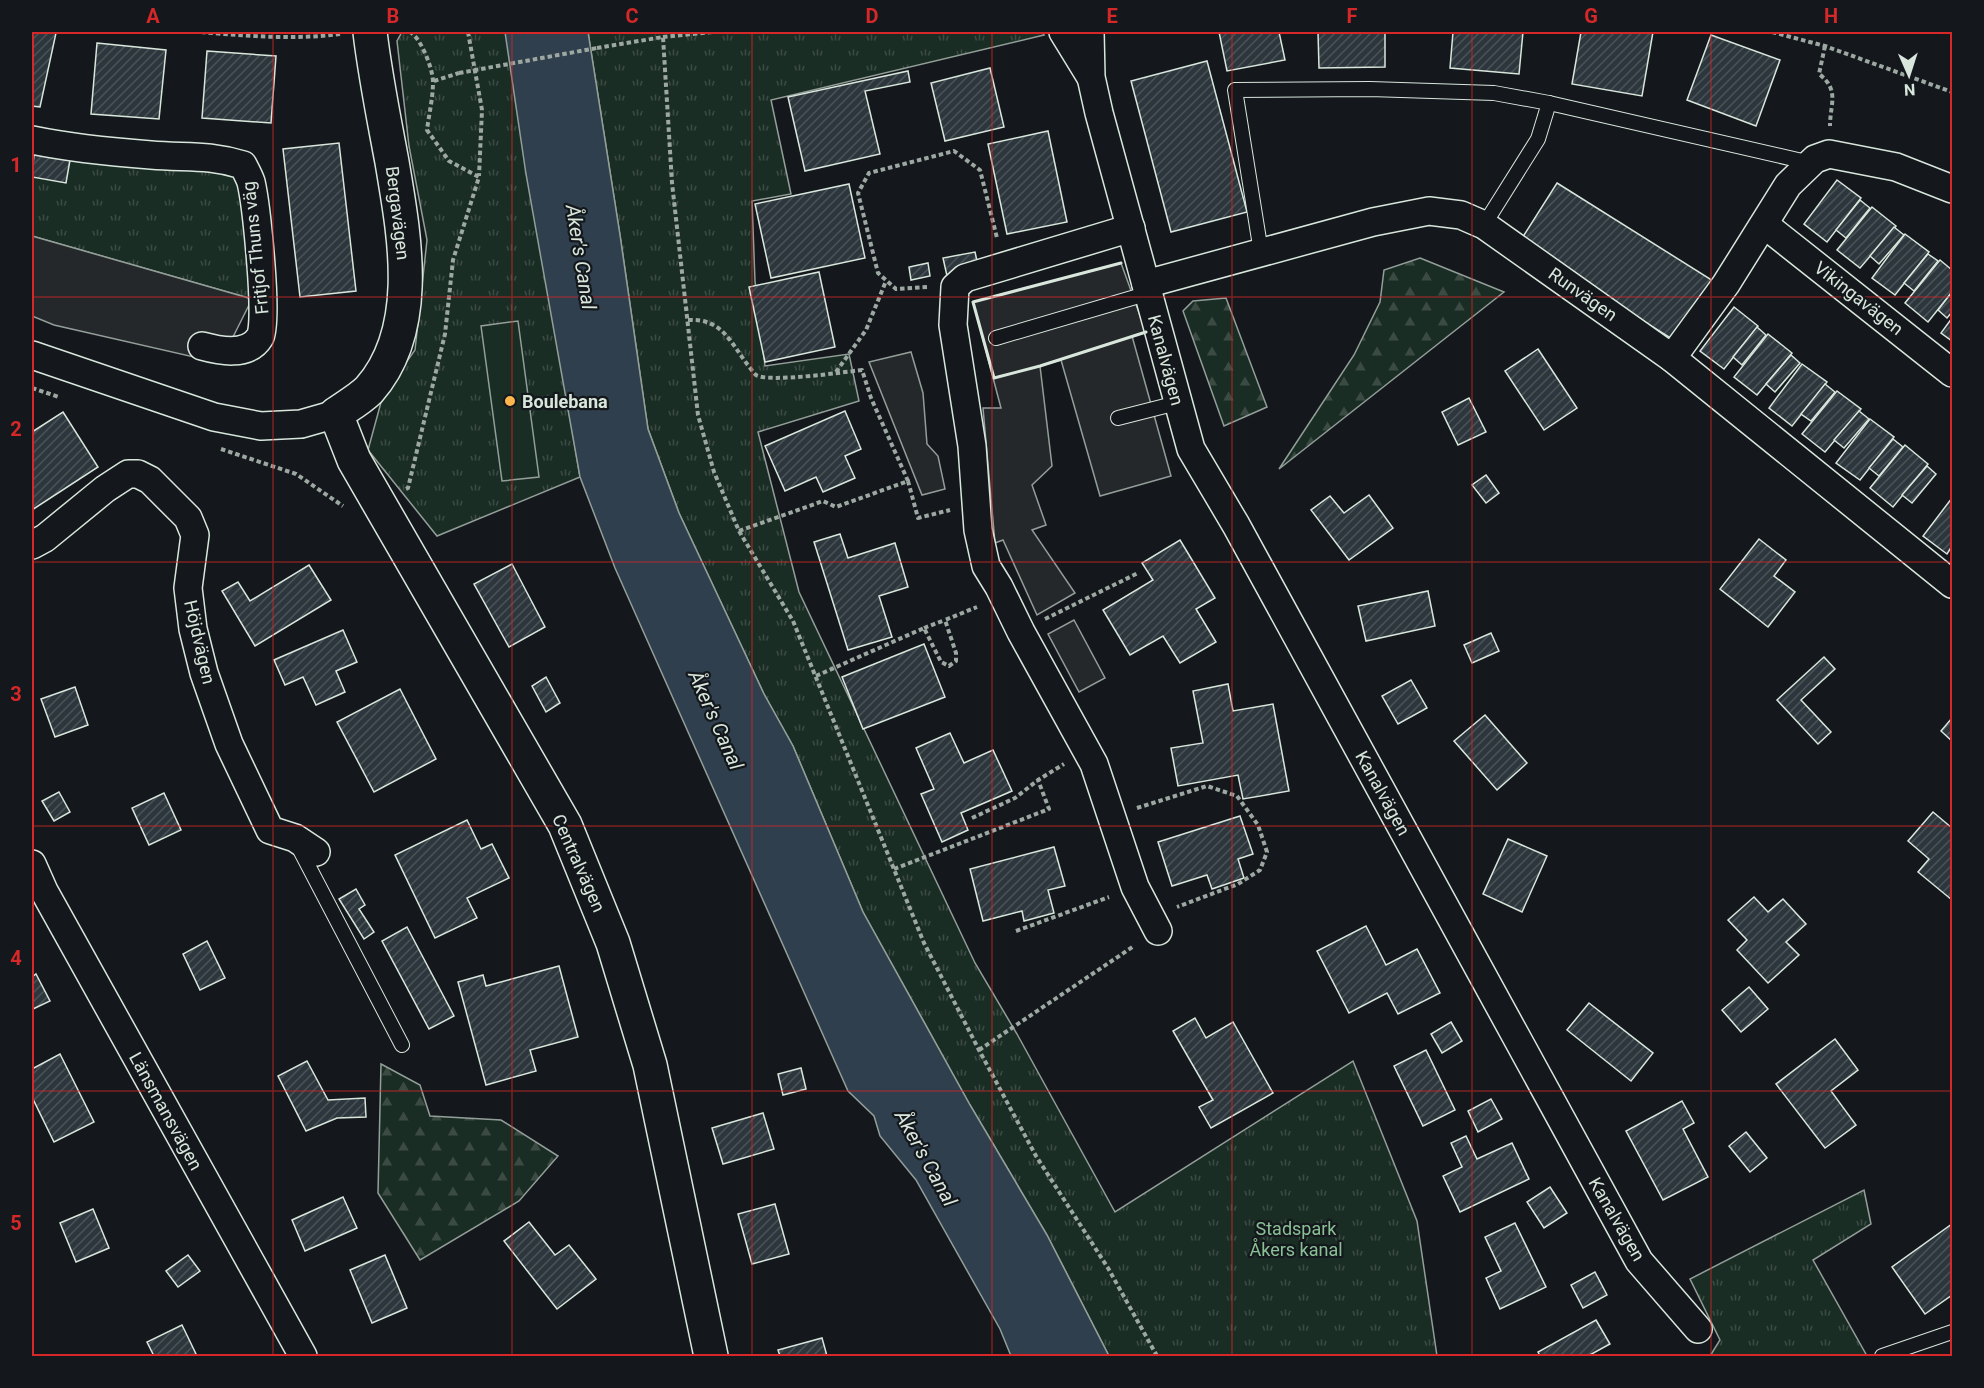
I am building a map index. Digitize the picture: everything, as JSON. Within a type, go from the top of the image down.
[{"type":"street","name":"Bergavägen","points":[[32,356],[214,417],[261,426],[301,424],[336,414],[368,391],[390,358],[400,326],[406,288],[404,235],[358,32]]},
{"type":"street","name":"Kanalvägen","points":[[1063,32],[1091,77]]},
{"type":"street","name":"Kanalvägen","points":[[1090,32],[1091,77],[1191,449],[1639,1261],[1698,1329]]},
{"type":"street","name":"Fritjof Thuns väg","points":[[32,140],[66,147],[153,155],[204,156],[243,165],[250,181],[262,274],[265,317],[261,336],[250,347],[225,352],[202,346]]},
{"type":"street","points":[[1672,358],[1726,284],[1788,185],[1820,158],[1896,167],[1953,189]]},
{"type":"street","name":"Runvägen","points":[[1148,288],[1261,252],[1373,222],[1429,211],[1461,215],[1484,225],[1672,358],[1953,584]]},
{"type":"street","name":"Vikingavägen","points":[[1765,225],[1953,373]]},
{"type":"street","points":[[1131,228],[965,278],[955,287],[953,325],[972,446],[978,530],[986,566],[1094,764],[1135,887],[1155,925]]},
{"type":"street","name":"Centralvägen","points":[[336,414],[354,460],[565,825],[613,943],[650,1065],[711,1356]]},
{"type":"street","name":"Höjdvägen","points":[[32,545],[45,538],[105,489],[128,474],[138,474],[150,480],[188,518],[195,535],[188,588],[193,629],[204,673],[229,744],[270,830],[305,845]]},
{"type":"street","name":"Länsmansvägen","points":[[32,864],[44,891],[303,1356]]},
{"type":"lane","points":[[1261,252],[1235,90],[1370,89],[1494,93],[1820,158]]},
{"type":"lane","points":[[1484,225],[1538,139],[1549,103]]},
{"type":"lane","points":[[996,338],[1148,288]]},
{"type":"lane","points":[[1118,418],[1177,403]]},
{"type":"lane","points":[[305,845],[402,1045]]},
{"type":"lane","points":[[1882,1356],[1953,1332]]},
{"type":"path","points":[[201,32],[314,37],[358,32]]},
{"type":"path","points":[[468,32],[482,110],[479,177]]},
{"type":"path","points":[[433,81],[459,73],[597,48],[712,32]]},
{"type":"path","points":[[1772,32],[1825,46],[1953,92]]},
{"type":"path","points":[[663,38],[672,183],[698,415],[714,472],[739,531],[793,621],[924,943],[1036,1156],[1108,1268],[1157,1356]]},
{"type":"path","points":[[1820,158],[1834,99],[1829,81],[1819,74],[1825,46]]},
{"type":"path","points":[[955,287],[944,285],[896,290],[878,273],[858,193],[869,173],[954,151],[980,170],[1004,265]]},
{"type":"path","points":[[835,373],[866,330],[886,280]]},
{"type":"path","points":[[688,320],[702,319],[713,323],[726,335],[756,375],[806,377],[862,370],[871,398],[908,480],[918,518],[975,503]]},
{"type":"path","points":[[32,388],[64,399]]},
{"type":"path","points":[[219,449],[296,474],[352,513],[380,502]]},
{"type":"path","points":[[739,531],[823,501],[836,507],[908,480]]},
{"type":"path","points":[[1021,632],[1138,573]]},
{"type":"path","points":[[816,676],[982,605],[999,588]]},
{"type":"path","points":[[924,628],[941,662],[949,666],[956,661],[956,653],[945,620]]},
{"type":"path","points":[[894,869],[1049,809],[1038,780],[1015,798],[972,818]]},
{"type":"path","points":[[979,1050],[1188,902],[1239,884],[1260,870],[1267,852],[1258,825],[1237,796],[1207,786],[1112,816]]},
{"type":"path","points":[[1016,931],[1135,887]]},
{"type":"green space","points":[[402,32],[506,32],[580,477],[437,536],[368,450],[383,395],[415,350],[427,240],[409,146],[397,41]]},
{"type":"green space","name":"Stadspark Åkers kanal","points":[[588,32],[1042,32],[1044,35],[771,100],[791,194],[752,201],[755,281],[765,366],[849,354],[859,401],[758,432],[799,592],[975,963],[1017,1034],[1115,1212],[1353,1061],[1417,1221],[1437,1356],[1109,1356],[1047,1235],[970,1105],[863,912],[793,746],[764,694],[679,513],[648,429]]},
{"type":"green space","points":[[32,147],[232,171],[244,194],[252,299],[32,236]]},
{"type":"green space","points":[[1420,258],[1504,292],[1279,469],[1354,355],[1380,302],[1384,270]]},
{"type":"green space","points":[[1226,298],[1267,407],[1224,426],[1183,311],[1193,301]]},
{"type":"green space","name":"Boulebana","points":[[518,321],[539,477],[502,481],[481,326]]},
{"type":"green space","points":[[381,1064],[420,1085],[430,1116],[501,1120],[558,1156],[519,1201],[420,1260],[378,1193]]},
{"type":"green space","points":[[1864,1190],[1871,1224],[1813,1260],[1867,1356],[1710,1356],[1720,1340],[1690,1279]]},
{"type":"shaded area","points":[[32,236],[252,299],[220,363],[54,325],[32,316]]},
{"type":"shaded area","points":[[1121,263],[1146,332],[1132,336],[1171,476],[1100,496],[1061,360],[1040,366],[1052,466],[1032,485],[1046,525],[1032,530],[1075,593],[1037,615],[1003,540],[995,543],[983,408],[1001,408],[973,302]]},
{"type":"shaded area","points":[[911,352],[923,393],[927,444],[938,456],[945,489],[922,495],[869,362]]},
{"type":"shaded area","points":[[1074,620],[1105,678],[1079,692],[1048,634]]},
{"type":"water","name":"Åker's Canal","points":[[505,32],[588,32],[648,429],[679,513],[764,694],[793,746],[863,912],[970,1105],[1047,1235],[1109,1356],[1011,1356],[1000,1329],[916,1180],[880,1136],[874,1116],[848,1091],[615,568],[580,477],[526,174]]},
{"type":"building","points":[[32,32],[56,33],[40,107],[32,106]]},
{"type":"building","points":[[1219,32],[1279,32],[1285,60],[1227,71]]},
{"type":"building","points":[[1318,32],[1385,32],[1385,67],[1319,68]]},
{"type":"building","points":[[1453,32],[1523,32],[1519,74],[1450,68]]},
{"type":"building","points":[[1581,32],[1653,32],[1642,96],[1572,84]]},
{"type":"building","points":[[1711,35],[1780,60],[1756,126],[1687,100]]},
{"type":"building","points":[[97,43],[166,50],[159,119],[91,114]]},
{"type":"building","points":[[207,51],[276,56],[271,123],[202,118]]},
{"type":"building","points":[[1207,61],[1247,212],[1171,232],[1131,81]]},
{"type":"building","points":[[990,68],[1004,127],[945,141],[931,83]]},
{"type":"building","points":[[908,71],[910,82],[865,91],[880,154],[805,171],[788,97]]},
{"type":"building","points":[[1048,131],[1067,222],[1007,234],[988,144]]},
{"type":"building","points":[[339,143],[356,291],[300,297],[283,149]]},
{"type":"building","points":[[34,154],[70,160],[66,183],[32,177]]},
{"type":"building","points":[[1837,180],[1861,198],[1827,242],[1804,224]]},
{"type":"building","points":[[1557,183],[1718,284],[1680,344],[1519,243]]},
{"type":"building","points":[[849,184],[865,258],[771,278],[755,204]]},
{"type":"building","points":[[1860,200],[1870,208],[1846,238],[1836,230]]},
{"type":"building","points":[[1872,207],[1896,226],[1860,268],[1837,250]]},
{"type":"building","points":[[1894,227],[1904,235],[1879,264],[1870,256]]},
{"type":"building","points":[[1905,234],[1929,252],[1895,295],[1872,278]]},
{"type":"building","points":[[975,252],[979,270],[947,276],[943,258]]},
{"type":"building","points":[[1928,254],[1938,261],[1914,291],[1904,283]]},
{"type":"building","points":[[1940,260],[1952,270],[1952,292],[1928,322],[1905,303]]},
{"type":"building","points":[[928,263],[930,276],[911,280],[909,267]]},
{"type":"building","points":[[819,272],[835,347],[765,362],[749,287]]},
{"type":"building","points":[[1952,292],[1952,312],[1947,318],[1938,310]]},
{"type":"building","points":[[1734,307],[1758,326],[1724,369],[1700,351]]},
{"type":"building","points":[[1952,318],[1952,341],[1941,333]]},
{"type":"building","points":[[1757,327],[1766,335],[1742,365],[1733,357]]},
{"type":"building","points":[[1768,334],[1792,353],[1757,395],[1734,377]]},
{"type":"building","points":[[1538,349],[1577,408],[1544,430],[1505,371]]},
{"type":"building","points":[[1791,355],[1800,363],[1775,392],[1766,384]]},
{"type":"building","points":[[1802,364],[1827,382],[1792,426],[1769,408]]},
{"type":"building","points":[[1825,384],[1835,392],[1811,421],[1801,414]]},
{"type":"building","points":[[1837,391],[1861,409],[1825,452],[1802,434]]},
{"type":"building","points":[[1469,398],[1486,432],[1458,445],[1442,412]]},
{"type":"building","points":[[845,411],[861,449],[845,456],[855,478],[823,492],[816,477],[785,491],[765,446]]},
{"type":"building","points":[[1859,411],[1869,419],[1844,448],[1834,440]]},
{"type":"building","points":[[63,412],[98,467],[32,510],[32,432]]},
{"type":"building","points":[[1870,419],[1894,437],[1860,480],[1836,463]]},
{"type":"building","points":[[1893,439],[1903,447],[1879,476],[1869,468]]},
{"type":"building","points":[[1905,445],[1928,464],[1893,507],[1870,488]]},
{"type":"building","points":[[1927,466],[1936,474],[1912,503],[1902,495]]},
{"type":"building","points":[[1486,475],[1499,493],[1486,503],[1472,485]]},
{"type":"building","points":[[1369,495],[1393,528],[1349,560],[1311,510],[1330,496],[1344,513]]},
{"type":"building","points":[[1952,498],[1952,546],[1947,554],[1923,536]]},
{"type":"building","points":[[840,534],[848,558],[895,543],[908,587],[879,596],[892,637],[848,650],[814,542]]},
{"type":"building","points":[[1759,539],[1786,560],[1774,576],[1795,592],[1768,627],[1720,589]]},
{"type":"building","points":[[1180,540],[1215,598],[1196,609],[1216,642],[1180,663],[1163,636],[1130,655],[1103,610],[1153,580],[1142,563]]},
{"type":"building","points":[[512,564],[545,627],[509,647],[474,584]]},
{"type":"building","points":[[309,565],[331,600],[255,646],[222,591],[238,582],[250,601]]},
{"type":"building","points":[[1428,591],[1435,626],[1366,641],[1358,606]]},
{"type":"building","points":[[343,630],[357,662],[336,671],[345,692],[316,705],[303,677],[285,685],[274,660]]},
{"type":"building","points":[[1491,633],[1499,651],[1472,663],[1464,645]]},
{"type":"building","points":[[924,644],[945,697],[863,729],[842,677]]},
{"type":"building","points":[[1824,657],[1835,669],[1801,700],[1831,732],[1818,744],[1777,700]]},
{"type":"building","points":[[546,677],[560,703],[546,712],[532,686]]},
{"type":"building","points":[[1411,680],[1427,708],[1398,724],[1382,696]]},
{"type":"building","points":[[1228,684],[1233,711],[1273,704],[1289,791],[1243,799],[1238,775],[1178,786],[1171,748],[1203,743],[1193,691]]},
{"type":"building","points":[[75,687],[88,725],[55,737],[41,699]]},
{"type":"building","points":[[400,689],[436,759],[374,792],[337,722]]},
{"type":"building","points":[[1485,715],[1527,763],[1497,790],[1454,741]]},
{"type":"building","points":[[1952,718],[1952,741],[1941,731]]},
{"type":"building","points":[[950,733],[964,763],[993,750],[1012,791],[961,813],[968,830],[942,842],[921,794],[934,789],[916,748]]},
{"type":"building","points":[[59,792],[70,812],[54,821],[42,801]]},
{"type":"building","points":[[164,793],[181,830],[149,845],[132,808]]},
{"type":"building","points":[[1933,812],[1952,828],[1952,900],[1918,872],[1929,859],[1908,841]]},
{"type":"building","points":[[1240,816],[1253,854],[1238,859],[1244,878],[1212,889],[1207,875],[1172,886],[1158,842]]},
{"type":"building","points":[[467,820],[481,849],[492,844],[509,878],[467,898],[477,918],[435,938],[395,855]]},
{"type":"building","points":[[1508,839],[1547,856],[1522,912],[1483,894]]},
{"type":"building","points":[[1054,847],[1065,886],[1048,890],[1054,913],[1024,921],[1022,911],[983,921],[970,869]]},
{"type":"building","points":[[356,889],[365,905],[359,909],[374,932],[364,939],[339,899]]},
{"type":"building","points":[[1754,897],[1768,912],[1783,899],[1806,924],[1786,942],[1799,955],[1768,983],[1737,950],[1747,940],[1728,920]]},
{"type":"building","points":[[1366,926],[1386,965],[1417,949],[1440,993],[1398,1014],[1387,993],[1349,1013],[1317,951]]},
{"type":"building","points":[[407,927],[454,1016],[429,1029],[382,941]]},
{"type":"building","points":[[207,941],[225,978],[200,990],[183,954]]},
{"type":"building","points":[[559,966],[578,1037],[530,1050],[536,1071],[486,1085],[458,982],[483,975],[486,986]]},
{"type":"building","points":[[36,974],[50,1001],[33,1009],[32,977]]},
{"type":"building","points":[[1749,987],[1768,1009],[1741,1032],[1722,1010]]},
{"type":"building","points":[[1589,1003],[1653,1053],[1631,1081],[1567,1030]]},
{"type":"building","points":[[1195,1018],[1206,1038],[1233,1022],[1273,1093],[1211,1128],[1199,1107],[1213,1100],[1173,1031]]},
{"type":"building","points":[[1451,1022],[1462,1041],[1442,1053],[1431,1034]]},
{"type":"building","points":[[1835,1039],[1858,1070],[1831,1091],[1856,1125],[1825,1148],[1776,1084]]},
{"type":"building","points":[[1426,1050],[1455,1110],[1423,1126],[1394,1066]]},
{"type":"building","points":[[60,1054],[94,1122],[54,1142],[32,1097],[32,1069]]},
{"type":"building","points":[[307,1061],[328,1100],[365,1098],[366,1117],[337,1118],[306,1131],[278,1076]]},
{"type":"building","points":[[801,1068],[806,1089],[783,1095],[778,1074]]},
{"type":"building","points":[[1491,1099],[1502,1119],[1478,1132],[1468,1111]]},
{"type":"building","points":[[1682,1101],[1694,1123],[1683,1129],[1708,1177],[1663,1200],[1626,1131]]},
{"type":"building","points":[[763,1113],[774,1149],[723,1164],[712,1128]]},
{"type":"building","points":[[1746,1132],[1767,1158],[1750,1172],[1729,1146]]},
{"type":"building","points":[[1466,1136],[1477,1159],[1512,1143],[1529,1179],[1460,1212],[1443,1176],[1462,1167],[1451,1143]]},
{"type":"building","points":[[1550,1187],[1567,1213],[1544,1228],[1527,1202]]},
{"type":"building","points":[[343,1197],[357,1228],[305,1251],[292,1220]]},
{"type":"building","points":[[775,1204],[789,1254],[752,1264],[738,1214]]},
{"type":"building","points":[[93,1209],[109,1248],[76,1262],[60,1223]]},
{"type":"building","points":[[529,1222],[555,1255],[569,1245],[596,1279],[557,1309],[504,1241]]},
{"type":"building","points":[[1515,1223],[1546,1287],[1500,1309],[1486,1278],[1501,1271],[1485,1237]]},
{"type":"building","points":[[1952,1224],[1952,1295],[1925,1314],[1892,1267]]},
{"type":"building","points":[[188,1255],[200,1271],[178,1287],[166,1271]]},
{"type":"building","points":[[385,1255],[407,1308],[372,1323],[350,1270]]},
{"type":"building","points":[[1595,1272],[1607,1295],[1583,1308],[1571,1285]]},
{"type":"building","points":[[1596,1320],[1610,1344],[1588,1356],[1540,1356],[1538,1352]]},
{"type":"building","points":[[182,1325],[197,1356],[154,1356],[147,1342]]},
{"type":"building","points":[[822,1338],[827,1356],[780,1356],[778,1350]]},
{"type":"wall","points":[[1121,263],[973,302],[994,378],[1040,366],[1146,332]]},
{"type":"place","name":"Boulebana","points":[[510,401]]}]
